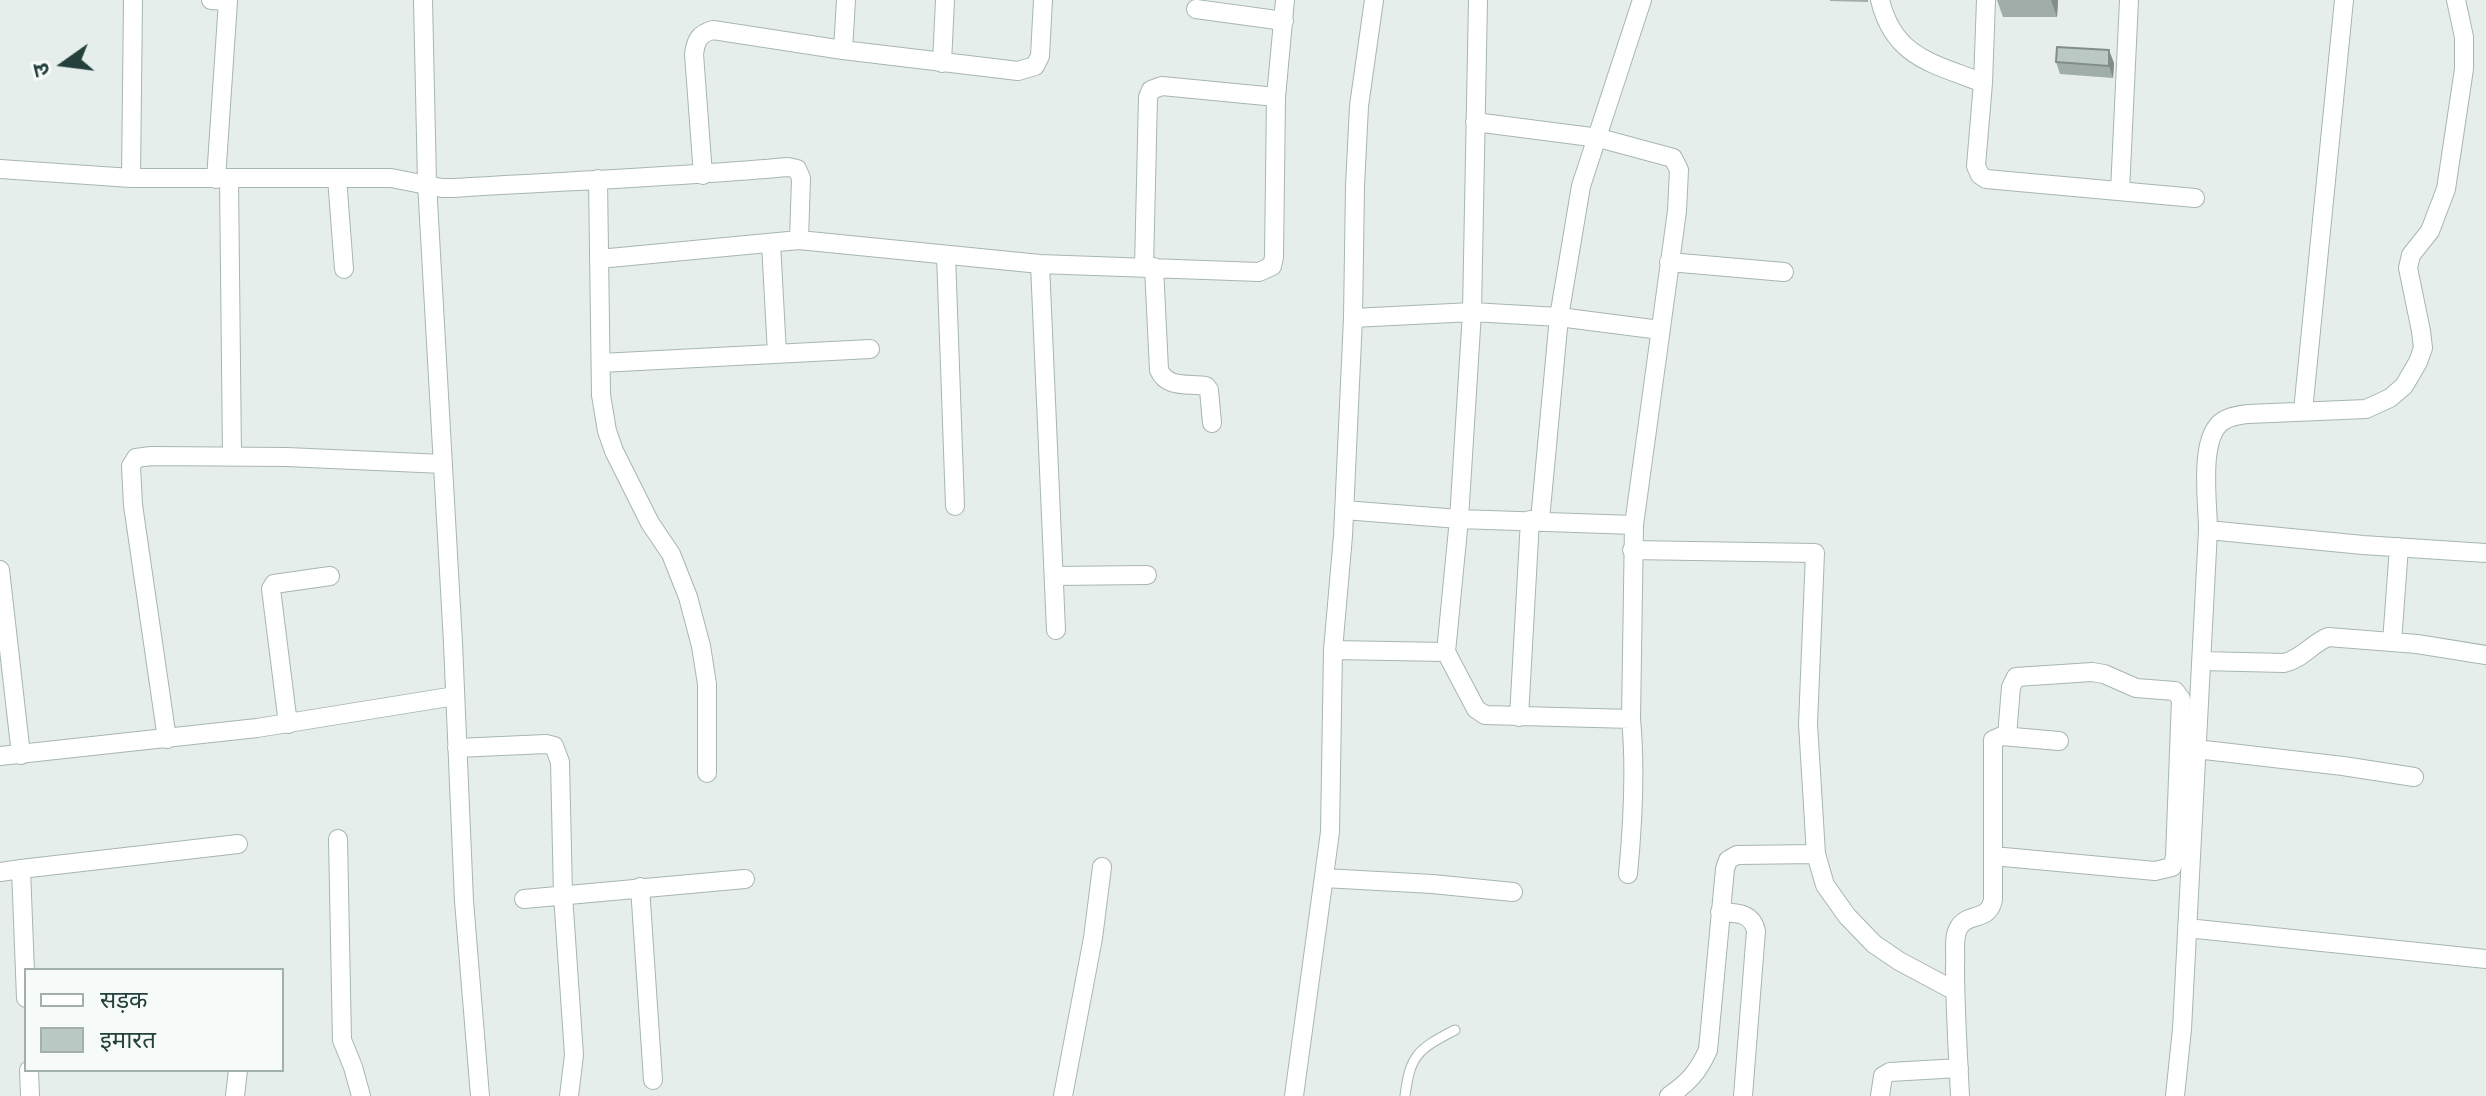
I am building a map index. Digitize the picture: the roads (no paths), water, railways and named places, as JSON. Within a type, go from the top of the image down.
[{"type":"street","points":[[131,178],[133,0]]},
{"type":"street","points":[[222,0],[222,178],[232,457]]},
{"type":"street","points":[[423,0],[427,183],[464,901],[480,1096]]},
{"type":"street","points":[[843,50],[846,0]]},
{"type":"street","points":[[942,63],[945,0]]},
{"type":"street","points":[[703,175],[694,54],[696,42],[704,33],[713,30],[843,50],[1018,71],[1035,66],[1040,56],[1043,0]]},
{"type":"street","points":[[599,259],[799,240],[1040,264],[1259,272],[1272,266],[1274,257],[1276,97],[1285,0]]},
{"type":"street","points":[[1294,1096],[1330,832],[1333,650],[1344,510],[1359,106],[1374,0]]},
{"type":"street","points":[[1478,0],[1472,312],[1459,519],[1446,652],[1476,709],[1485,715],[1631,719]]},
{"type":"street","points":[[1519,717],[1535,520],[1559,317],[1581,186],[1642,0]]},
{"type":"street","points":[[1880,0],[1885,20],[1905,48],[1918,57],[1983,83]]},
{"type":"street","points":[[1986,0],[1976,166],[1980,175],[1986,179],[2195,198]]},
{"type":"street","points":[[2120,191],[2129,0]]},
{"type":"street","points":[[2303,411],[2344,0]]},
{"type":"street","points":[[1993,856],[2155,871],[2172,867],[2196,749],[2208,530],[2207,451],[2212,434],[2222,421],[2248,414],[2366,409],[2390,398],[2404,386],[2418,362],[2423,348],[2408,268],[2411,255],[2430,231],[2446,189],[2464,69],[2464,37],[2456,0]]},
{"type":"street","points":[[1196,9],[1284,21]]},
{"type":"street","points":[[1212,423],[1206,386],[1170,383],[1163,379],[1159,370],[1149,267],[1148,97],[1151,90],[1162,86],[1276,97]]},
{"type":"street","points":[[1475,122],[1599,138],[1673,158],[1679,170],[1680,184],[1632,550],[1634,803],[1628,874]]},
{"type":"street","points":[[0,169],[131,178],[391,178],[454,188],[703,175],[788,167],[797,169],[801,178],[799,240]]},
{"type":"street","points":[[337,178],[344,269]]},
{"type":"street","points":[[598,179],[601,363],[607,431],[650,523],[671,554],[688,597],[707,684],[707,773]]},
{"type":"street","points":[[771,243],[777,354]]},
{"type":"street","points":[[946,255],[955,506]]},
{"type":"street","points":[[1669,262],[1784,272]]},
{"type":"street","points":[[1040,264],[1056,630]]},
{"type":"street","points":[[1353,318],[1472,312],[1559,317],[1660,330]]},
{"type":"street","points":[[601,363],[870,349]]},
{"type":"street","points":[[167,739],[133,505],[131,466],[136,458],[232,457],[443,464]]},
{"type":"street","points":[[1344,510],[1459,519],[1634,525]]},
{"type":"street","points":[[2208,530],[2486,553]]},
{"type":"street","points":[[2392,642],[2399,547]]},
{"type":"street","points":[[1632,550],[1815,553],[1808,724],[1816,854],[1825,885],[1847,916],[1874,944],[1955,991]]},
{"type":"street","points":[[0,570],[21,755]]},
{"type":"street","points":[[1054,576],[1147,575]]},
{"type":"street","points":[[288,724],[271,589],[274,584],[285,581],[330,576]]},
{"type":"street","points":[[2201,661],[2284,663],[2295,660],[2328,637],[2486,655]]},
{"type":"street","points":[[1333,650],[1446,652]]},
{"type":"street","points":[[2007,736],[2011,687],[2016,677],[2092,672],[2136,688],[2175,691],[2181,699],[2187,928],[2175,1096]]},
{"type":"street","points":[[0,756],[288,724],[455,696]]},
{"type":"street","points":[[1960,1096],[1956,940],[1958,928],[1964,921],[1986,914],[1991,910],[1993,900],[1992,744],[1996,737],[2007,736],[2059,741]]},
{"type":"street","points":[[457,748],[546,744],[554,746],[560,762],[563,895],[574,1055],[569,1096]]},
{"type":"street","points":[[2196,749],[2414,777]]},
{"type":"street","points":[[338,839],[342,1040],[361,1096]]},
{"type":"street","points":[[0,872],[238,844]]},
{"type":"street","points":[[1669,1096],[1686,1084],[1700,1068],[1708,1050],[1720,912],[1728,860],[1737,855],[1816,854]]},
{"type":"street","points":[[1063,1096],[1093,938],[1102,867]]},
{"type":"street","points":[[21,869],[25,968]]},
{"type":"street","points":[[1324,878],[1513,892]]},
{"type":"street","points":[[524,899],[745,879]]},
{"type":"street","points":[[640,887],[653,1080]]},
{"type":"street","points":[[1720,912],[1744,914],[1751,919],[1756,931],[1743,1096]]},
{"type":"street","points":[[2187,928],[2486,959]]},
{"type":"street","points":[[1880,1096],[1883,1076],[1890,1072],[1959,1068]]},
{"type":"street","points":[[29,1072],[30,1096]]},
{"type":"street","points":[[235,1096],[238,1072]]},
{"type":"lane","points":[[1405,1096],[1408,1070],[1416,1056],[1431,1042],[1455,1030]]}]
